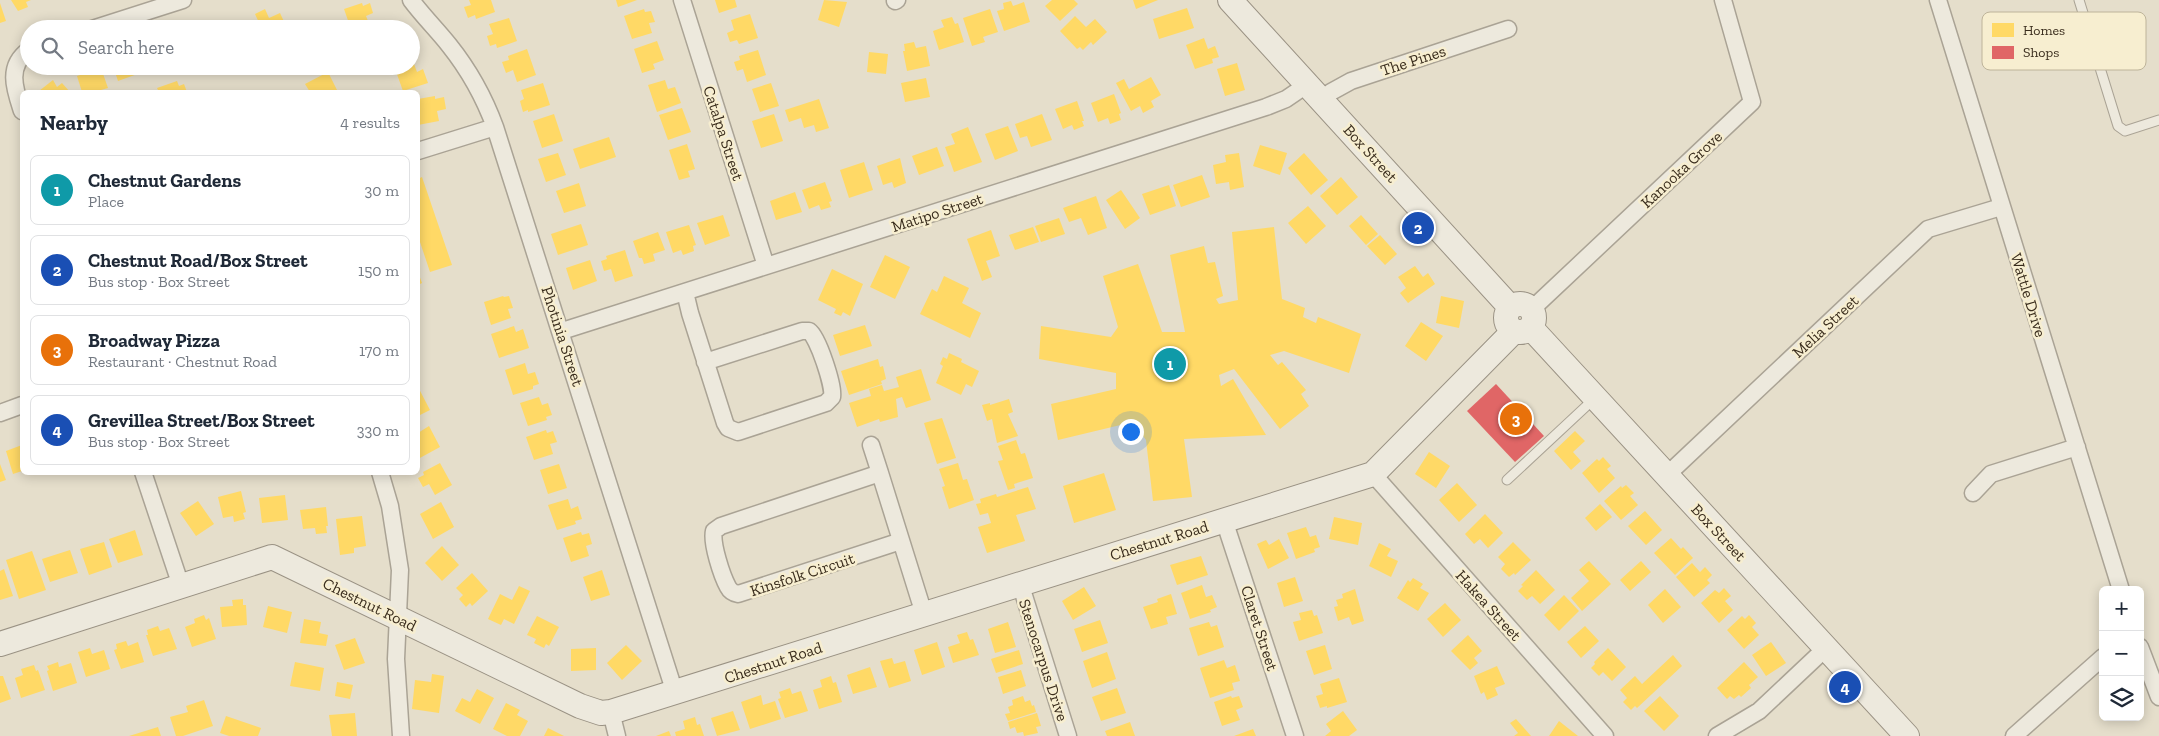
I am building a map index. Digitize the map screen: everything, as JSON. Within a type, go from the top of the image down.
[{"type":"street","points":[[120,20],[183,0]]},
{"type":"street","name":"Photinia Street","points":[[411,0],[448,44],[472,77],[495,126],[562,331],[675,692]]},
{"type":"street","name":"Catalpa Street","points":[[682,0],[766,266]]},
{"type":"street","name":"Box Street","points":[[1230,0],[1907,736]]},
{"type":"street","name":"Kanooka Grove","points":[[1522,319],[1752,102],[1723,0]]},
{"type":"street","name":"Wattle Drive","points":[[1938,0],[2120,586]]},
{"type":"street","name":"The Pines","points":[[1315,92],[1331,92],[1351,80],[1508,29]]},
{"type":"street","points":[[20,58],[13,76],[20,104]]},
{"type":"street","name":"Matipo Street","points":[[562,331],[1286,99],[1315,92]]},
{"type":"street","points":[[420,150],[495,126]]},
{"type":"street","name":"Melia Street","points":[[1667,475],[1928,229],[2001,207]]},
{"type":"street","points":[[684,292],[705,362],[725,423],[733,431],[738,432],[826,403],[832,397],[831,385],[816,339],[809,331],[802,331],[705,362]]},
{"type":"street","name":"Chestnut Road","points":[[0,644],[272,557],[580,706],[601,712],[611,712],[1373,474],[1522,319]]},
{"type":"street","points":[[0,412],[20,406]]},
{"type":"street","points":[[871,445],[924,614]]},
{"type":"street","points":[[1973,493],[1991,474],[2077,447]]},
{"type":"street","name":"Kinsfolk Circuit","points":[[880,473],[721,526],[714,531],[713,542],[727,586],[738,594],[901,541]]},
{"type":"street","name":"Hakea Street","points":[[1373,474],[1605,736]]},
{"type":"street","points":[[144,475],[181,586]]},
{"type":"street","points":[[381,475],[390,506],[400,570],[396,659],[401,736]]},
{"type":"street","name":"Claret Street","points":[[1224,520],[1295,736]]},
{"type":"street","name":"Stenocarpus Drive","points":[[1020,583],[1068,736]]},
{"type":"street","points":[[1717,736],[1759,711],[1827,647]]},
{"type":"street","points":[[2144,658],[2159,697]]},
{"type":"street","points":[[2014,736],[2099,661]]},
{"type":"street","points":[[611,712],[618,736]]},
{"type":"lane","points":[[2079,0],[2083,12]]},
{"type":"lane","points":[[2101,70],[2118,126],[2125,131],[2159,120]]},
{"type":"lane","points":[[1507,480],[1595,398]]},
{"type":"building: Homes","points":[[11,0],[31,0],[26,2],[28,7],[18,11]]},
{"type":"building: Homes","points":[[469,0],[491,0],[495,12],[476,19],[475,15],[468,18],[464,7],[471,5]]},
{"type":"building: Homes","points":[[616,0],[637,0],[618,7]]},
{"type":"building: Homes","points":[[715,0],[735,0],[737,7],[719,13]]},
{"type":"building: Homes","points":[[824,0],[847,2],[839,27],[818,20]]},
{"type":"building: Homes","points":[[1052,0],[1074,0],[1078,4],[1060,21],[1045,6]]},
{"type":"building: Homes","points":[[1133,0],[1158,0],[1136,9]]},
{"type":"building: Homes","points":[[1011,1],[1013,6],[1024,2],[1030,22],[1004,31],[997,11],[1004,9],[1003,3]]},
{"type":"building: Homes","points":[[0,3],[6,21],[0,23]]},
{"type":"building: Homes","points":[[362,3],[363,6],[370,3],[373,13],[366,16],[368,20],[348,20],[344,9]]},
{"type":"building: Homes","points":[[1187,8],[1194,28],[1159,39],[1153,19]]},
{"type":"building: Homes","points":[[265,9],[269,18],[280,13],[283,20],[258,20],[255,14]]},
{"type":"building: Homes","points":[[644,9],[645,12],[651,11],[655,22],[649,23],[652,33],[632,39],[624,16]]},
{"type":"building: Homes","points":[[990,9],[998,32],[983,37],[985,42],[972,46],[963,18]]},
{"type":"building: Homes","points":[[750,14],[758,38],[739,44],[737,40],[730,42],[727,33],[734,30],[731,20]]},
{"type":"building: Homes","points":[[1075,16],[1086,27],[1095,19],[1107,32],[1093,45],[1091,42],[1083,50],[1080,47],[1077,49],[1060,31]]},
{"type":"building: Homes","points":[[952,17],[955,24],[958,23],[964,42],[939,50],[933,31],[944,27],[941,20]]},
{"type":"building: Homes","points":[[509,18],[517,41],[497,48],[496,44],[490,46],[487,36],[493,34],[489,24]]},
{"type":"building: Homes","points":[[1204,38],[1208,49],[1215,46],[1219,57],[1212,59],[1213,63],[1195,69],[1186,45]]},
{"type":"building: Homes","points":[[657,41],[664,60],[653,64],[655,69],[642,73],[634,49]]},
{"type":"building: Homes","points":[[914,42],[916,48],[926,46],[930,66],[907,71],[903,51],[905,51],[904,44]]},
{"type":"building: Homes","points":[[527,49],[536,75],[517,82],[513,70],[506,73],[502,62],[509,60],[508,56]]},
{"type":"building: Homes","points":[[758,50],[766,75],[747,82],[743,69],[737,71],[734,62],[740,60],[739,56]]},
{"type":"building: Homes","points":[[869,52],[888,54],[886,74],[867,72]]},
{"type":"building: Homes","points":[[1237,63],[1245,90],[1225,96],[1217,69]]},
{"type":"building: Homes","points":[[423,69],[428,83],[403,90],[397,75],[420,75],[420,70]]},
{"type":"building: Homes","points":[[103,75],[108,88],[81,90],[77,76]]},
{"type":"building: Homes","points":[[116,75],[135,75],[118,81]]},
{"type":"building: Homes","points":[[322,75],[330,75],[337,90],[309,90],[305,84]]},
{"type":"building: Homes","points":[[1151,77],[1161,95],[1151,101],[1154,107],[1143,113],[1140,106],[1131,111],[1116,83],[1124,79],[1129,89]]},
{"type":"building: Homes","points":[[926,78],[930,97],[905,102],[901,83]]},
{"type":"building: Homes","points":[[53,80],[57,87],[62,83],[68,90],[40,90]]},
{"type":"building: Homes","points":[[665,80],[668,89],[675,87],[681,103],[657,112],[648,85]]},
{"type":"building: Homes","points":[[177,81],[179,86],[184,84],[186,90],[158,90],[157,88]]},
{"type":"building: Homes","points":[[543,83],[550,105],[523,112],[520,101],[524,99],[521,90]]},
{"type":"building: Homes","points":[[771,83],[779,106],[760,112],[752,89]]},
{"type":"building: Homes","points":[[1114,94],[1121,113],[1119,114],[1121,120],[1110,124],[1108,118],[1098,122],[1091,103]]},
{"type":"building: Homes","points":[[435,96],[435,99],[444,97],[446,109],[437,111],[439,121],[420,125],[420,99]]},
{"type":"building: Homes","points":[[819,99],[829,128],[816,132],[814,125],[804,128],[801,118],[789,122],[785,110]]},
{"type":"building: Homes","points":[[1077,101],[1084,126],[1074,130],[1072,125],[1063,129],[1055,109]]},
{"type":"building: Homes","points":[[682,108],[691,132],[668,140],[659,115]]},
{"type":"building: Homes","points":[[554,114],[563,141],[542,148],[533,121]]},
{"type":"building: Homes","points":[[774,114],[783,141],[761,148],[752,121]]},
{"type":"building: Homes","points":[[1042,114],[1052,140],[1031,147],[1027,136],[1020,138],[1015,124]]},
{"type":"building: Homes","points":[[1008,126],[1018,151],[995,160],[985,134]]},
{"type":"building: Homes","points":[[968,127],[982,162],[954,172],[945,147],[955,144],[951,134]]},
{"type":"building: Homes","points":[[609,137],[616,157],[580,169],[573,149]]},
{"type":"building: Homes","points":[[687,144],[695,169],[688,171],[690,177],[679,180],[669,150]]},
{"type":"building: Homes","points":[[1260,145],[1287,153],[1280,175],[1253,166]]},
{"type":"building: Homes","points":[[937,147],[944,166],[919,175],[912,156]]},
{"type":"building: Homes","points":[[558,153],[566,175],[546,182],[538,159]]},
{"type":"building: Homes","points":[[1239,153],[1244,187],[1230,190],[1229,182],[1216,184],[1213,165],[1226,162],[1225,155]]},
{"type":"building: Homes","points":[[1304,153],[1328,180],[1311,195],[1288,168]]},
{"type":"building: Homes","points":[[900,158],[906,183],[894,188],[892,182],[883,185],[877,166]]},
{"type":"building: Homes","points":[[864,162],[873,190],[849,198],[840,170]]},
{"type":"building: Homes","points":[[1202,175],[1210,197],[1181,207],[1173,185]]},
{"type":"building: Homes","points":[[422,177],[452,265],[430,272],[420,242],[420,178]]},
{"type":"building: Homes","points":[[1341,177],[1358,197],[1337,215],[1320,196]]},
{"type":"building: Homes","points":[[825,182],[832,201],[829,202],[831,207],[821,210],[819,205],[809,209],[802,190]]},
{"type":"building: Homes","points":[[579,183],[586,206],[564,213],[556,191]]},
{"type":"building: Homes","points":[[1169,185],[1176,206],[1150,215],[1142,194]]},
{"type":"building: Homes","points":[[1121,190],[1140,218],[1125,229],[1106,200]]},
{"type":"building: Homes","points":[[795,192],[802,212],[776,220],[770,201]]},
{"type":"building: Homes","points":[[1096,196],[1107,228],[1088,235],[1081,218],[1069,222],[1063,208]]},
{"type":"building: Homes","points":[[1308,206],[1326,226],[1306,244],[1288,223]]},
{"type":"building: Homes","points":[[723,215],[730,236],[705,245],[697,223]]},
{"type":"building: Homes","points":[[1361,215],[1378,234],[1366,245],[1349,226]]},
{"type":"building: Homes","points":[[1059,218],[1065,234],[1041,242],[1035,226]]},
{"type":"building: Homes","points":[[581,224],[588,245],[558,255],[551,234]]},
{"type":"building: Homes","points":[[689,225],[696,245],[693,246],[694,251],[683,255],[681,250],[673,253],[666,232]]},
{"type":"building: Homes","points":[[1033,227],[1039,242],[1015,250],[1009,235]]},
{"type":"building: Homes","points":[[1274,227],[1282,299],[1305,308],[1303,317],[1316,323],[1318,317],[1361,334],[1349,373],[1284,351],[1270,355],[1278,365],[1282,362],[1306,390],[1301,394],[1309,406],[1280,429],[1234,369],[1219,375],[1221,386],[1233,379],[1266,435],[1184,439],[1192,497],[1153,501],[1146,440],[1133,422],[1058,440],[1051,404],[1116,389],[1116,373],[1039,359],[1041,326],[1111,337],[1118,327],[1103,276],[1138,264],[1162,332],[1185,332],[1170,255],[1204,246],[1208,263],[1215,262],[1223,296],[1216,299],[1219,304],[1238,300],[1232,232]]},
{"type":"building: Homes","points":[[991,230],[1000,256],[986,261],[992,277],[982,281],[967,239]]},
{"type":"building: Homes","points":[[658,232],[665,250],[653,254],[655,261],[644,264],[642,258],[639,258],[633,241]]},
{"type":"building: Homes","points":[[1380,235],[1397,254],[1385,265],[1367,246]]},
{"type":"building: Homes","points":[[625,250],[633,276],[615,282],[611,269],[604,271],[601,261],[607,259],[606,256]]},
{"type":"building: Homes","points":[[885,255],[910,267],[895,299],[870,287]]},
{"type":"building: Homes","points":[[590,260],[597,281],[573,290],[566,268]]},
{"type":"building: Homes","points":[[1415,266],[1423,277],[1428,273],[1435,284],[1408,303],[1400,293],[1406,288],[1398,277]]},
{"type":"building: Homes","points":[[832,269],[863,284],[850,316],[843,312],[841,316],[834,313],[836,309],[818,300]]},
{"type":"building: Homes","points":[[944,276],[969,288],[962,303],[981,313],[970,338],[920,314],[932,289],[937,292]]},
{"type":"building: Homes","points":[[509,296],[513,308],[508,309],[511,318],[491,325],[484,302]]},
{"type":"building: Homes","points":[[1441,296],[1464,301],[1459,328],[1436,323]]},
{"type":"building: Homes","points":[[1421,322],[1443,336],[1426,361],[1405,346]]},
{"type":"building: Homes","points":[[865,325],[872,346],[840,356],[833,335]]},
{"type":"building: Homes","points":[[514,326],[516,332],[523,329],[529,348],[499,358],[491,334]]},
{"type":"building: Homes","points":[[949,353],[962,359],[961,362],[979,371],[972,387],[966,384],[961,395],[936,383],[943,366],[940,364],[943,357],[947,359]]},
{"type":"building: Homes","points":[[878,359],[880,367],[883,366],[886,379],[881,381],[882,384],[849,395],[841,371]]},
{"type":"building: Homes","points":[[525,363],[528,374],[535,372],[539,384],[533,386],[533,389],[513,395],[505,370]]},
{"type":"building: Homes","points":[[921,369],[931,400],[906,408],[902,397],[896,399],[898,417],[880,422],[879,419],[857,427],[849,403],[871,396],[869,389],[882,385],[884,391],[899,387],[896,377]]},
{"type":"building: Homes","points":[[420,391],[430,410],[420,415]]},
{"type":"building: Homes","points":[[539,397],[542,405],[548,403],[552,415],[546,417],[547,420],[528,426],[520,403]]},
{"type":"building: Homes","points":[[1009,399],[1013,412],[1008,414],[1018,436],[997,443],[992,419],[987,421],[982,405],[990,403],[990,405]]},
{"type":"building: Homes","points":[[942,418],[956,458],[937,464],[924,423]]},
{"type":"building: Homes","points":[[429,426],[440,447],[420,458],[420,432]]},
{"type":"building: Homes","points":[[546,430],[547,433],[553,431],[557,442],[550,444],[553,454],[534,460],[526,437]]},
{"type":"building: Homes","points":[[1575,431],[1585,441],[1573,452],[1581,461],[1571,470],[1554,451]]},
{"type":"building: Homes","points":[[1016,440],[1021,454],[1025,453],[1033,478],[1014,484],[1015,488],[1008,490],[998,461],[1003,460],[998,446]]},
{"type":"building: Homes","points":[[20,446],[20,472],[13,474],[6,451]]},
{"type":"building: Homes","points":[[1429,452],[1450,466],[1436,488],[1415,474]]},
{"type":"building: Homes","points":[[1603,457],[1611,466],[1607,469],[1615,478],[1599,493],[1582,473],[1597,459],[1599,461]]},
{"type":"building: Homes","points":[[440,463],[452,485],[435,495],[429,484],[423,487],[418,478],[424,475],[423,472]]},
{"type":"building: Homes","points":[[958,463],[963,480],[967,479],[974,500],[949,509],[942,487],[945,486],[939,469]]},
{"type":"building: Homes","points":[[0,464],[6,480],[0,482]]},
{"type":"building: Homes","points":[[559,464],[567,488],[548,494],[540,470]]},
{"type":"building: Homes","points":[[1104,473],[1116,510],[1074,523],[1063,486]]},
{"type":"building: Homes","points":[[1457,483],[1477,505],[1459,522],[1439,500]]},
{"type":"building: Homes","points":[[1626,485],[1634,493],[1630,496],[1638,505],[1621,520],[1604,501],[1621,486],[1622,488]]},
{"type":"building: Homes","points":[[1028,487],[1036,509],[1016,515],[1025,541],[987,553],[978,527],[991,523],[988,513],[980,515],[976,504],[981,503],[980,499],[996,494],[997,497]]},
{"type":"building: Homes","points":[[241,491],[246,512],[243,513],[245,519],[234,522],[233,516],[223,518],[218,497]]},
{"type":"building: Homes","points":[[285,495],[288,520],[262,523],[259,498]]},
{"type":"building: Homes","points":[[568,499],[571,509],[578,506],[582,519],[575,521],[576,524],[557,530],[548,505]]},
{"type":"building: Homes","points":[[198,501],[214,524],[196,536],[180,513]]},
{"type":"building: Homes","points":[[441,502],[454,527],[433,539],[420,514]]},
{"type":"building: Homes","points":[[1600,504],[1612,517],[1596,531],[1585,518]]},
{"type":"building: Homes","points":[[326,507],[327,533],[316,534],[315,528],[303,529],[300,510]]},
{"type":"building: Homes","points":[[1645,511],[1662,530],[1646,545],[1628,526]]},
{"type":"building: Homes","points":[[1485,514],[1503,533],[1488,548],[1480,539],[1474,544],[1465,534]]},
{"type":"building: Homes","points":[[362,516],[366,546],[354,548],[354,553],[340,555],[336,519]]},
{"type":"building: Homes","points":[[1334,517],[1362,523],[1358,545],[1329,539]]},
{"type":"building: Homes","points":[[1306,527],[1310,537],[1316,535],[1320,547],[1314,549],[1315,552],[1296,559],[1287,533]]},
{"type":"building: Homes","points":[[135,530],[143,555],[118,563],[109,539]]},
{"type":"building: Homes","points":[[581,532],[582,535],[589,533],[592,544],[586,546],[589,556],[571,562],[563,538]]},
{"type":"building: Homes","points":[[1671,538],[1693,558],[1675,575],[1654,553]]},
{"type":"building: Homes","points":[[1279,539],[1289,558],[1268,569],[1257,544],[1266,540],[1269,545]]},
{"type":"building: Homes","points":[[104,542],[112,567],[89,575],[80,549]]},
{"type":"building: Homes","points":[[1513,542],[1531,560],[1515,575],[1514,573],[1509,577],[1501,569],[1505,564],[1498,557]]},
{"type":"building: Homes","points":[[1379,543],[1391,549],[1387,556],[1398,561],[1391,577],[1369,566]]},
{"type":"building: Homes","points":[[442,546],[459,565],[442,581],[425,563]]},
{"type":"building: Homes","points":[[70,550],[78,573],[50,582],[42,559]]},
{"type":"building: Homes","points":[[32,551],[46,590],[19,599],[6,560]]},
{"type":"building: Homes","points":[[1201,556],[1208,575],[1177,585],[1170,565]]},
{"type":"building: Homes","points":[[1589,561],[1611,584],[1582,611],[1571,598],[1589,581],[1579,570]]},
{"type":"building: Homes","points":[[1641,561],[1651,572],[1630,591],[1620,580]]},
{"type":"building: Homes","points":[[1692,563],[1700,572],[1705,567],[1712,575],[1707,580],[1710,583],[1694,597],[1676,577]]},
{"type":"building: Homes","points":[[4,569],[13,596],[0,600],[0,571]]},
{"type":"building: Homes","points":[[602,570],[610,595],[591,601],[583,577]]},
{"type":"building: Homes","points":[[1536,570],[1555,590],[1540,604],[1532,596],[1527,600],[1518,591],[1523,586],[1521,585]]},
{"type":"building: Homes","points":[[472,573],[488,591],[472,606],[470,603],[466,607],[459,599],[463,595],[456,588]]},
{"type":"building: Homes","points":[[1295,577],[1303,601],[1284,607],[1277,583]]},
{"type":"building: Homes","points":[[1413,578],[1423,584],[1420,588],[1429,593],[1418,611],[1397,598],[1408,580],[1410,582]]},
{"type":"building: Homes","points":[[1202,585],[1206,597],[1212,595],[1217,607],[1210,610],[1211,612],[1190,619],[1181,593]]},
{"type":"building: Homes","points":[[519,586],[530,591],[514,624],[504,619],[501,625],[488,619],[500,594],[512,600]]},
{"type":"building: Homes","points":[[1084,587],[1096,606],[1073,620],[1062,601]]},
{"type":"building: Homes","points":[[1724,588],[1731,596],[1725,601],[1733,610],[1719,623],[1701,603],[1715,590],[1719,593]]},
{"type":"building: Homes","points":[[1355,589],[1364,621],[1352,625],[1349,617],[1338,621],[1334,607],[1338,606],[1336,600],[1343,598],[1342,594]]},
{"type":"building: Homes","points":[[1665,589],[1681,607],[1663,623],[1648,605]]},
{"type":"building: Homes","points":[[1171,594],[1177,614],[1166,617],[1168,624],[1151,629],[1143,607],[1158,602],[1157,599]]},
{"type":"building: Homes","points":[[1564,595],[1579,611],[1559,631],[1544,615]]},
{"type":"building: Homes","points":[[243,599],[243,605],[246,605],[247,625],[222,627],[220,607],[233,606],[232,600]]},
{"type":"building: Homes","points":[[1445,603],[1461,620],[1443,637],[1427,619]]},
{"type":"building: Homes","points":[[268,606],[292,612],[287,633],[263,627]]},
{"type":"building: Homes","points":[[1312,610],[1314,616],[1317,615],[1323,633],[1299,641],[1293,622],[1301,620],[1299,613]]},
{"type":"building: Homes","points":[[204,615],[206,620],[209,618],[216,639],[192,647],[185,627],[195,623],[194,619]]},
{"type":"building: Homes","points":[[1749,615],[1756,623],[1752,627],[1759,635],[1744,649],[1727,630],[1742,616],[1745,619]]},
{"type":"building: Homes","points":[[537,616],[559,627],[549,646],[546,644],[544,648],[534,643],[536,639],[527,635]]},
{"type":"building: Homes","points":[[304,619],[321,622],[319,633],[328,635],[326,646],[300,643]]},
{"type":"building: Homes","points":[[1100,620],[1108,643],[1082,652],[1074,629]]},
{"type":"building: Homes","points":[[1008,622],[1016,647],[995,653],[988,629]]},
{"type":"building: Homes","points":[[1209,622],[1211,627],[1217,625],[1224,647],[1198,656],[1189,628]]},
{"type":"building: Homes","points":[[158,626],[160,631],[169,628],[177,649],[153,656],[146,635],[148,635],[147,630]]},
{"type":"building: Homes","points":[[1585,626],[1599,641],[1581,658],[1567,642]]},
{"type":"building: Homes","points":[[967,632],[970,640],[973,639],[979,655],[953,663],[948,647],[960,643],[957,635]]},
{"type":"building: Homes","points":[[1468,635],[1482,651],[1474,658],[1478,663],[1470,670],[1451,651]]},
{"type":"building: Homes","points":[[355,638],[365,663],[344,670],[335,645]]},
{"type":"building: Homes","points":[[126,641],[128,646],[138,642],[144,662],[121,669],[114,650],[117,649],[116,644]]},
{"type":"building: Homes","points":[[937,642],[945,667],[922,675],[914,650]]},
{"type":"building: Homes","points":[[1771,642],[1786,663],[1766,676],[1752,655]]},
{"type":"building: Homes","points":[[626,645],[642,661],[622,680],[607,663]]},
{"type":"building: Homes","points":[[1325,645],[1332,669],[1314,675],[1306,651]]},
{"type":"building: Homes","points":[[90,648],[92,654],[104,650],[110,669],[86,677],[78,652]]},
{"type":"building: Homes","points":[[596,648],[596,670],[571,671],[571,649]]},
{"type":"building: Homes","points":[[1608,648],[1626,667],[1612,681],[1603,672],[1599,676],[1591,668],[1595,664],[1594,662]]},
{"type":"building: Homes","points":[[1019,650],[1023,664],[996,673],[991,659]]},
{"type":"building: Homes","points":[[1107,652],[1116,679],[1092,688],[1083,661]]},
{"type":"building: Homes","points":[[1673,655],[1682,666],[1637,708],[1635,706],[1631,710],[1623,702],[1627,698],[1620,690],[1635,676],[1642,684]]},
{"type":"building: Homes","points":[[892,658],[894,664],[905,661],[911,681],[889,688],[880,661]]},
{"type":"building: Homes","points":[[1224,660],[1227,668],[1235,665],[1240,681],[1232,683],[1234,690],[1210,698],[1200,668]]},
{"type":"building: Homes","points":[[58,662],[59,667],[71,663],[77,683],[53,691],[47,666]]},
{"type":"building: Homes","points":[[295,662],[324,668],[320,691],[290,686]]},
{"type":"building: Homes","points":[[1744,662],[1758,677],[1749,685],[1751,688],[1741,697],[1739,695],[1734,699],[1730,696],[1727,699],[1717,688]]},
{"type":"building: Homes","points":[[34,665],[36,671],[38,670],[45,690],[21,698],[15,678],[23,675],[21,669]]},
{"type":"building: Homes","points":[[1497,666],[1505,684],[1495,688],[1498,695],[1487,700],[1484,692],[1481,694],[1474,676]]},
{"type":"building: Homes","points":[[870,667],[877,687],[853,694],[847,675]]},
{"type":"building: Homes","points":[[1021,670],[1026,686],[1003,694],[998,677]]},
{"type":"building: Homes","points":[[432,674],[444,676],[439,713],[412,709],[415,680],[431,682]]},
{"type":"building: Homes","points":[[0,676],[3,676],[11,699],[0,703]]},
{"type":"building: Homes","points":[[831,676],[833,683],[836,682],[842,702],[819,709],[813,690],[822,687],[820,680]]},
{"type":"building: Homes","points":[[1339,678],[1347,702],[1327,708],[1327,706],[1320,708],[1316,696],[1323,694],[1320,684]]},
{"type":"building: Homes","points":[[337,682],[353,685],[350,699],[335,696]]},
{"type":"building: Homes","points":[[790,688],[792,694],[801,691],[808,711],[785,718],[778,699],[781,698],[779,692]]},
{"type":"building: Homes","points":[[1117,688],[1126,713],[1101,721],[1092,697]]},
{"type":"building: Homes","points":[[477,689],[494,698],[480,724],[455,711],[462,698],[470,702]]},
{"type":"building: Homes","points":[[761,695],[763,705],[775,701],[781,719],[750,729],[741,702]]},
{"type":"building: Homes","points":[[1023,696],[1025,702],[1030,700],[1036,712],[1008,721],[1005,714],[1010,713],[1008,707],[1013,705],[1012,700]]},
{"type":"building: Homes","points":[[1231,696],[1232,698],[1239,696],[1243,707],[1236,710],[1240,720],[1222,726],[1214,702]]},
{"type":"building: Homes","points":[[1660,696],[1679,716],[1664,731],[1644,711]]},
{"type":"building: Homes","points":[[204,700],[213,726],[183,736],[176,736],[170,717],[188,712],[186,706]]},
{"type":"building: Homes","points":[[506,703],[520,710],[517,715],[528,721],[520,736],[507,736],[493,729]]},
{"type":"building: Homes","points":[[733,711],[740,730],[717,736],[711,718]]},
{"type":"building: Homes","points":[[1343,711],[1357,730],[1349,736],[1325,736],[1331,731],[1326,724]]},
{"type":"building: Homes","points":[[355,713],[357,736],[332,736],[329,715]]},
{"type":"building: Homes","points":[[1037,713],[1041,726],[1036,727],[1038,733],[1024,736],[1023,732],[1017,733],[1015,727],[1010,729],[1008,722]]},
{"type":"building: Homes","points":[[226,716],[261,728],[258,736],[229,736],[220,733]]},
{"type":"building: Homes","points":[[695,717],[697,725],[700,724],[704,736],[676,736],[675,732],[685,729],[683,721]]},
{"type":"building: Homes","points":[[1516,719],[1531,736],[1514,736],[1518,733],[1510,723]]},
{"type":"building: Homes","points":[[1559,721],[1578,736],[1549,736]]},
{"type":"building: Homes","points":[[1130,722],[1135,736],[1107,736],[1105,731]]},
{"type":"building: Homes","points":[[158,727],[161,736],[129,736]]},
{"type":"building: Homes","points":[[548,728],[564,736],[544,736]]},
{"type":"building: Homes","points":[[1253,729],[1256,736],[1234,736]]},
{"type":"building: Homes","points":[[669,731],[671,736],[656,736]]},
{"type":"building: Shops","points":[[1496,384],[1544,436],[1515,462],[1467,411]]},
{"type":"place","name":"Chestnut Road/Box Street","points":[[1418,228]]},
{"type":"place","name":"Chestnut Gardens","points":[[1170,364]]},
{"type":"place","name":"Broadway Pizza","points":[[1516,419]]},
{"type":"place","name":"Grevillea Street/Box Street","points":[[1845,687]]}]
